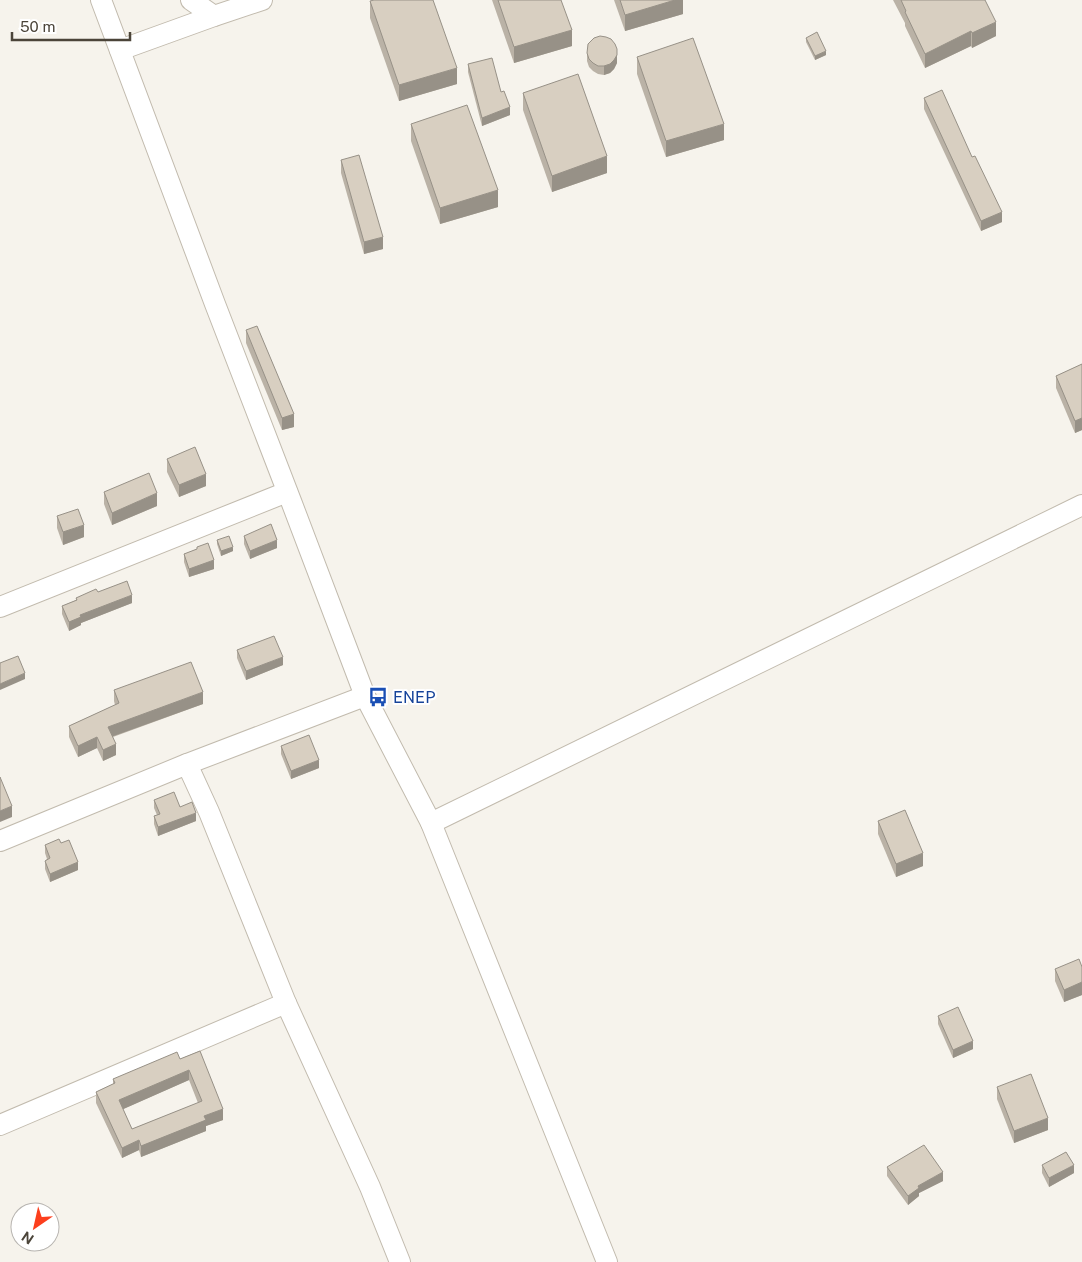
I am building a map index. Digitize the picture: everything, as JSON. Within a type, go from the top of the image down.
[{"type":"street","points":[[101,0],[214,304],[365,696],[431,823],[607,1262]]},
{"type":"street","points":[[191,0],[214,16]]},
{"type":"street","points":[[120,50],[262,0]]},
{"type":"street","points":[[0,607],[287,492]]},
{"type":"street","points":[[431,823],[1082,505]]},
{"type":"street","points":[[0,841],[187,764],[365,696]]},
{"type":"street","points":[[187,764],[209,812],[286,1003],[370,1187],[400,1262]]},
{"type":"street","points":[[0,1125],[286,1003]]},
{"type":"building","points":[[433,0],[457,68],[399,85],[370,1]]},
{"type":"building","points":[[498,0],[561,0],[572,30],[514,47]]},
{"type":"building","points":[[620,0],[675,0],[625,15]]},
{"type":"building","points":[[901,0],[985,0],[996,22],[972,33],[971,31],[925,54]]},
{"type":"building","points":[[817,32],[826,51],[815,56],[806,38]]},
{"type":"building","points":[[600,36],[611,39],[617,49],[617,55],[614,60],[604,66],[598,66],[593,63],[587,53],[588,44],[594,38]]},
{"type":"building","points":[[693,38],[724,124],[666,141],[637,57]]},
{"type":"building","points":[[492,58],[501,92],[504,91],[510,107],[482,118],[468,64]]},
{"type":"building","points":[[578,74],[607,156],[552,176],[523,93]]},
{"type":"building","points":[[942,90],[972,157],[975,156],[1002,212],[981,221],[924,98]]},
{"type":"building","points":[[467,105],[498,190],[440,208],[411,124]]},
{"type":"building","points":[[359,155],[383,237],[364,242],[341,160]]},
{"type":"building","points":[[257,326],[294,414],[282,418],[246,330]]},
{"type":"building","points":[[1082,364],[1082,418],[1075,421],[1056,376]]},
{"type":"building","points":[[195,447],[206,474],[179,485],[167,459]]},
{"type":"building","points":[[149,473],[157,493],[112,513],[104,492]]},
{"type":"building","points":[[78,509],[84,525],[63,532],[57,516]]},
{"type":"building","points":[[271,524],[277,540],[250,551],[244,536]]},
{"type":"building","points":[[229,536],[233,547],[221,551],[217,540]]},
{"type":"building","points":[[208,543],[214,560],[189,569],[184,554]]},
{"type":"building","points":[[127,581],[132,595],[80,615],[81,617],[69,622],[62,606],[96,589],[98,592]]},
{"type":"building","points":[[274,636],[283,657],[246,671],[237,650]]},
{"type":"building","points":[[18,656],[25,673],[0,684],[0,663]]},
{"type":"building","points":[[191,662],[203,692],[108,727],[116,744],[103,750],[97,737],[78,746],[69,726],[119,703],[114,690]]},
{"type":"building","points":[[309,735],[319,760],[291,771],[281,746]]},
{"type":"building","points":[[0,777],[12,806],[0,811]]},
{"type":"building","points":[[174,792],[180,807],[192,802],[196,813],[158,827],[154,816],[160,814],[154,800]]},
{"type":"building","points":[[905,810],[923,853],[896,864],[878,821]]},
{"type":"building","points":[[59,839],[61,843],[69,840],[78,862],[50,874],[45,861],[50,858],[45,845]]},
{"type":"building","points":[[1079,959],[1082,967],[1082,982],[1064,990],[1055,969]]},
{"type":"building","points":[[958,1007],[973,1041],[953,1050],[938,1016]]},
{"type":"building","points":[[200,1051],[223,1109],[204,1116],[206,1120],[141,1146],[139,1140],[122,1148],[96,1092],[115,1083],[113,1079],[177,1052],[180,1059]],"holes":[[[189,1070],[202,1101],[132,1129],[119,1100]]]},
{"type":"building","points":[[1031,1074],[1048,1118],[1014,1131],[997,1087]]},
{"type":"building","points":[[924,1145],[943,1172],[918,1186],[919,1188],[908,1196],[887,1167]]},
{"type":"building","points":[[1066,1152],[1074,1165],[1049,1178],[1042,1165]]},
{"type":"place","name":"ENEP","points":[[378,697]]}]
